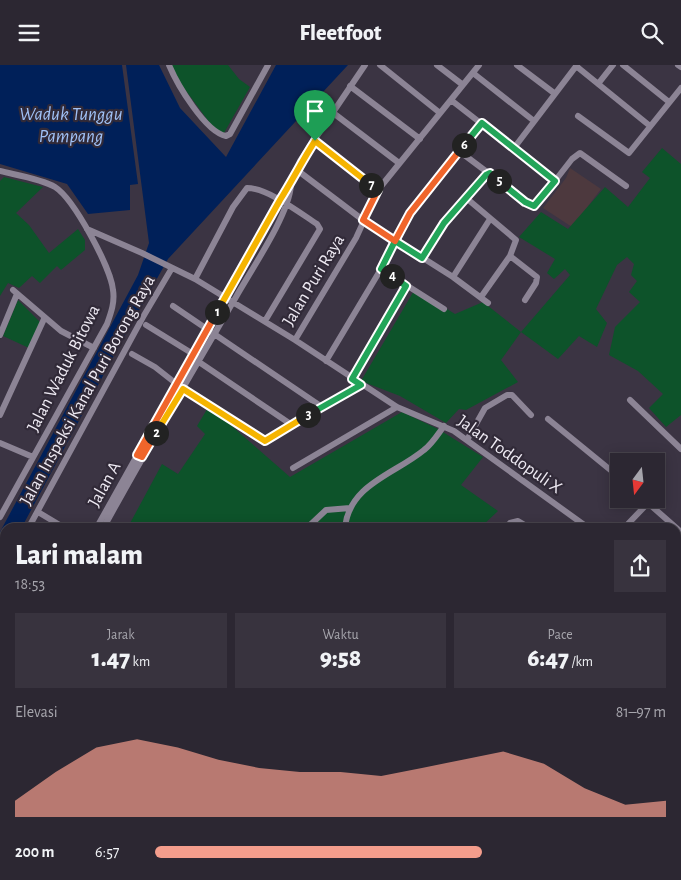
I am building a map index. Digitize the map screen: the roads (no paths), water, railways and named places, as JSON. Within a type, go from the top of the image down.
[{"type":"street","points":[[169,65],[193,107],[216,131],[226,136],[230,134],[268,65]]},
{"type":"street","points":[[291,185],[297,170],[332,112],[365,65]]},
{"type":"street","points":[[380,65],[440,113]]},
{"type":"street","points":[[437,65],[463,85]]},
{"type":"street","name":"Jalan Puri Raya","points":[[295,340],[356,238],[378,190],[479,65]]},
{"type":"street","points":[[514,148],[576,65],[650,126]]},
{"type":"street","points":[[598,84],[613,65]]},
{"type":"street","points":[[623,65],[669,102]]},
{"type":"street","points":[[522,66],[554,93]]},
{"type":"street","points":[[472,73],[534,121]]},
{"type":"street","points":[[350,86],[420,139]]},
{"type":"street","points":[[578,117],[629,153],[681,88]]},
{"type":"street","points":[[451,100],[555,181]]},
{"type":"street","points":[[332,112],[399,163]]},
{"type":"street","points":[[326,361],[381,269],[410,213],[482,123]]},
{"type":"street","points":[[315,141],[378,190]]},
{"type":"street","points":[[459,151],[487,173],[490,173],[525,202],[534,206],[580,153],[626,186]]},
{"type":"street","points":[[297,170],[363,220],[453,277],[488,303]]},
{"type":"street","name":"Jalan Waduk Bitowa","points":[[0,171],[55,187],[87,229],[106,269],[114,292],[111,313],[94,348],[0,517]]},
{"type":"street","points":[[422,258],[444,223],[487,173]]},
{"type":"street","name":"Jalan A","points":[[99,523],[139,456],[224,297],[280,200],[291,185]]},
{"type":"street","name":"Jalan A","points":[[106,523],[139,456],[215,336],[287,204],[291,185]]},
{"type":"street","points":[[195,279],[243,191],[251,188],[287,204],[317,224],[320,229],[265,321]]},
{"type":"street","points":[[465,197],[515,238],[516,242],[510,256],[481,297]]},
{"type":"street","points":[[453,277],[490,219]]},
{"type":"street","name":"Jalan Toddopuli X","points":[[87,229],[195,279],[295,340],[397,407],[444,426],[467,440],[581,523]]},
{"type":"street","points":[[510,256],[537,277],[536,283],[525,300]]},
{"type":"street","name":"Jalan Inspeksi Kanal Puri Borong Raya","points":[[31,523],[171,267]]},
{"type":"street","points":[[381,269],[444,309]]},
{"type":"street","points":[[352,379],[406,286]]},
{"type":"street","points":[[230,288],[239,292]]},
{"type":"street","points":[[0,335],[15,292],[44,319],[61,331],[94,348]]},
{"type":"street","points":[[173,307],[322,407]]},
{"type":"street","points":[[0,415],[44,319]]},
{"type":"street","points":[[146,325],[194,355],[292,425]]},
{"type":"street","points":[[132,355],[156,367],[183,389],[261,440],[270,439],[361,385]]},
{"type":"street","points":[[467,440],[485,408],[506,395],[512,395],[531,415]]},
{"type":"street","points":[[630,400],[681,449]]},
{"type":"street","points":[[292,469],[397,407]]},
{"type":"street","points":[[548,419],[610,470]]},
{"type":"street","points":[[346,523],[350,508],[368,486],[426,449],[444,426]]},
{"type":"street","points":[[0,443],[33,457]]},
{"type":"street","points":[[312,523],[326,510],[350,508]]},
{"type":"street","points":[[628,523],[641,508]]},
{"type":"street","points":[[656,508],[674,523]]},
{"type":"street","points":[[38,512],[56,523]]},
{"type":"water","name":"Waduk Tunggu Pampang","points":[[0,65],[122,65],[138,184],[130,185],[130,210],[88,214],[67,184],[0,164]]},
{"type":"water","points":[[126,65],[159,65],[180,108],[226,157],[276,65],[348,65],[168,259],[24,523],[5,523],[138,275],[149,243]]}]
